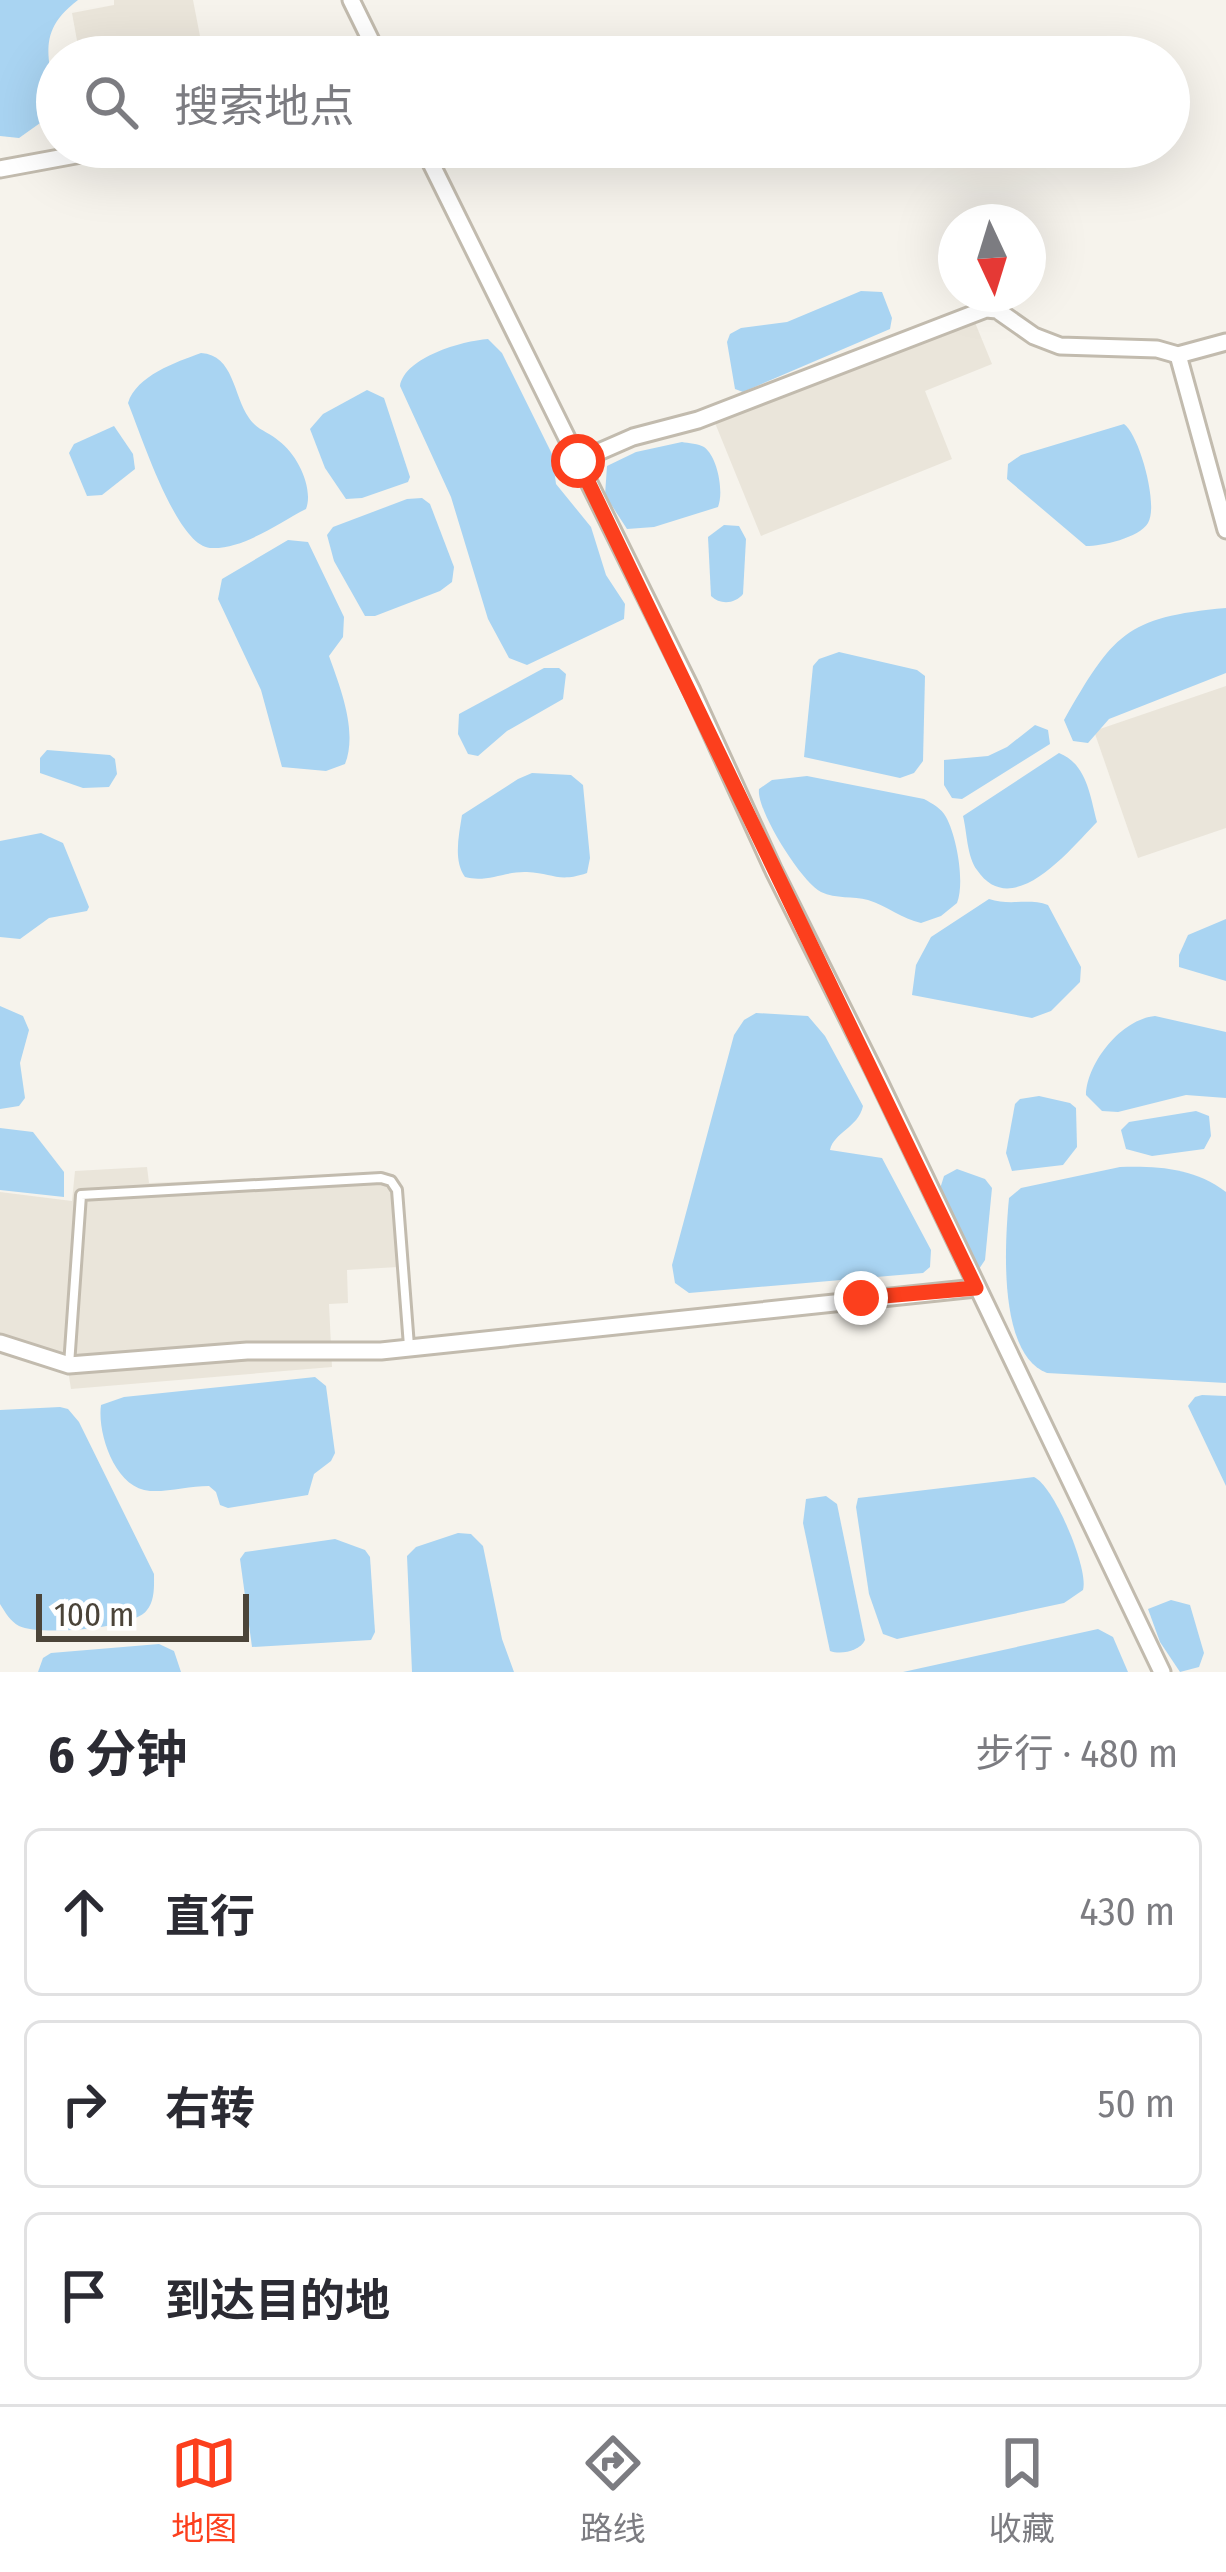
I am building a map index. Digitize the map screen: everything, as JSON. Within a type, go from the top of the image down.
[{"type":"street","points":[[351,0],[369,36]]},
{"type":"street","points":[[0,169],[36,162]]},
{"type":"street","points":[[433,168],[1162,1672]]},
{"type":"street","points":[[578,461],[986,309],[997,310],[1034,336],[1060,346],[1157,349],[1178,356],[1226,342]]},
{"type":"street","points":[[1178,356],[1226,530]]},
{"type":"street","points":[[0,1343],[69,1365],[248,1351],[409,1348],[976,1288]]},
{"type":"lane","points":[[69,1365],[80,1195],[381,1178],[398,1190],[409,1348]]},
{"type":"shaded area","points":[[114,0],[193,0],[200,36],[76,36],[72,13],[114,5]]},
{"type":"shaded area","points":[[974,320],[992,364],[925,391],[952,459],[761,536],[715,423]]},
{"type":"shaded area","points":[[1226,686],[1226,828],[1138,858],[1094,731]]},
{"type":"shaded area","points":[[147,1167],[149,1183],[394,1174],[398,1267],[347,1270],[348,1303],[329,1304],[332,1367],[71,1389],[68,1370],[0,1352],[0,1192],[72,1201],[75,1171]]},
{"type":"water","points":[[0,0],[78,0],[62,15],[51,36],[36,36],[36,126],[19,138],[0,136]]},
{"type":"water","points":[[861,291],[882,292],[892,318],[890,329],[743,392],[735,389],[727,342],[730,334],[741,328],[787,322]]},
{"type":"water","points":[[488,339],[502,353],[552,454],[556,484],[591,527],[606,575],[625,604],[624,619],[527,665],[509,658],[488,619],[451,497],[400,386],[423,359]]},
{"type":"water","points":[[201,353],[212,355],[226,368],[249,418],[292,454],[308,491],[306,509],[247,540],[210,548],[197,542],[173,509],[128,403],[148,378]]},
{"type":"water","points":[[367,390],[384,398],[410,477],[408,482],[362,498],[346,499],[325,468],[310,429],[323,414]]},
{"type":"water","points":[[1124,424],[1141,455],[1151,501],[1148,523],[1129,537],[1086,546],[1007,479],[1008,464],[1021,455]]},
{"type":"water","points":[[114,426],[133,454],[135,469],[102,495],[87,496],[69,453],[74,444]]},
{"type":"water","points":[[682,442],[704,447],[713,459],[720,484],[718,507],[654,527],[627,529],[605,495],[607,466],[636,452]]},
{"type":"water","points":[[422,498],[430,504],[454,567],[452,582],[440,591],[365,616],[334,561],[327,535],[333,527],[407,499]]},
{"type":"water","points":[[724,525],[739,526],[746,539],[743,594],[727,602],[711,596],[708,537]]},
{"type":"water","points":[[288,540],[308,542],[344,617],[343,637],[329,656],[350,738],[345,764],[326,771],[282,767],[261,690],[218,599],[222,579]]},
{"type":"water","points":[[1226,608],[1226,673],[1109,719],[1088,743],[1073,741],[1064,720],[1096,668],[1126,636],[1165,617]]},
{"type":"water","points":[[839,652],[917,670],[925,676],[923,761],[914,773],[900,778],[804,757],[813,666]]},
{"type":"water","points":[[544,668],[559,668],[566,674],[563,699],[507,731],[478,756],[468,754],[458,734],[459,714]]},
{"type":"water","points":[[1035,725],[1048,730],[1050,744],[962,799],[952,798],[944,785],[944,760],[988,756]]},
{"type":"water","points":[[47,750],[110,755],[117,774],[109,787],[83,788],[40,773],[40,758]]},
{"type":"water","points":[[1059,753],[1081,773],[1097,822],[1058,862],[1024,885],[991,884],[974,865],[963,816]]},
{"type":"water","points":[[532,773],[571,775],[583,785],[590,858],[587,873],[465,877],[458,855],[462,815]]},
{"type":"water","points":[[807,776],[924,799],[939,809],[956,848],[957,903],[921,923],[868,900],[827,894],[813,886],[772,828],[759,789],[772,780]]},
{"type":"water","points":[[41,833],[63,843],[89,907],[49,918],[20,939],[0,937],[0,841]]},
{"type":"water","points":[[989,899],[1048,905],[1081,967],[1080,982],[1051,1011],[1032,1018],[912,995],[916,965],[931,937]]},
{"type":"water","points":[[1226,919],[1226,981],[1179,967],[1188,935]]},
{"type":"water","points":[[0,1006],[23,1016],[29,1030],[20,1063],[25,1098],[19,1106],[0,1109]]},
{"type":"water","points":[[756,1013],[808,1016],[825,1036],[863,1106],[830,1150],[882,1158],[931,1250],[930,1267],[923,1273],[689,1293],[675,1283],[672,1265],[734,1035]]},
{"type":"water","points":[[1155,1016],[1226,1032],[1226,1098],[1186,1095],[1118,1112],[1102,1111],[1086,1095],[1100,1056],[1130,1025]]},
{"type":"water","points":[[1039,1096],[1076,1108],[1077,1147],[1063,1165],[1012,1171],[1006,1153],[1015,1104]]},
{"type":"water","points":[[1196,1111],[1209,1116],[1211,1136],[1204,1149],[1152,1156],[1126,1149],[1121,1130],[1129,1122]]},
{"type":"water","points":[[0,1128],[33,1132],[64,1172],[64,1197],[0,1190]]},
{"type":"water","points":[[1120,1167],[1176,1170],[1226,1192],[1226,1383],[1047,1373],[1031,1362],[1019,1344],[1008,1295],[1009,1198],[1021,1188]]},
{"type":"water","points":[[957,1169],[985,1179],[992,1188],[985,1260],[979,1269],[939,1192],[944,1176]]},
{"type":"water","points":[[315,1377],[326,1386],[335,1453],[314,1474],[308,1495],[228,1508],[220,1505],[209,1486],[138,1488],[118,1470],[102,1430],[101,1405],[124,1397]]},
{"type":"water","points":[[1202,1395],[1226,1396],[1226,1486],[1188,1406]]},
{"type":"water","points":[[60,1407],[79,1422],[154,1574],[150,1606],[139,1617],[86,1629],[30,1629],[13,1622],[0,1604],[0,1410]]},
{"type":"water","points":[[1034,1477],[1051,1496],[1068,1529],[1081,1565],[1083,1590],[1064,1603],[897,1639],[883,1634],[869,1594],[858,1498]]},
{"type":"water","points":[[826,1496],[837,1504],[865,1640],[845,1652],[830,1651],[803,1523],[806,1499]]},
{"type":"water","points":[[458,1533],[471,1534],[483,1546],[502,1639],[514,1672],[412,1672],[407,1556],[416,1547]]},
{"type":"water","points":[[335,1539],[365,1550],[370,1557],[375,1632],[371,1640],[252,1647],[240,1559],[245,1552]]},
{"type":"water","points":[[1171,1600],[1190,1605],[1204,1653],[1199,1667],[1180,1672],[1160,1642],[1148,1609]]},
{"type":"water","points":[[1098,1629],[1113,1637],[1128,1672],[903,1672]]},
{"type":"water","points":[[159,1644],[174,1651],[181,1672],[38,1672],[43,1658],[51,1653]]},
{"type":"route","points":[[578,461],[976,1288],[861,1298]]}]
